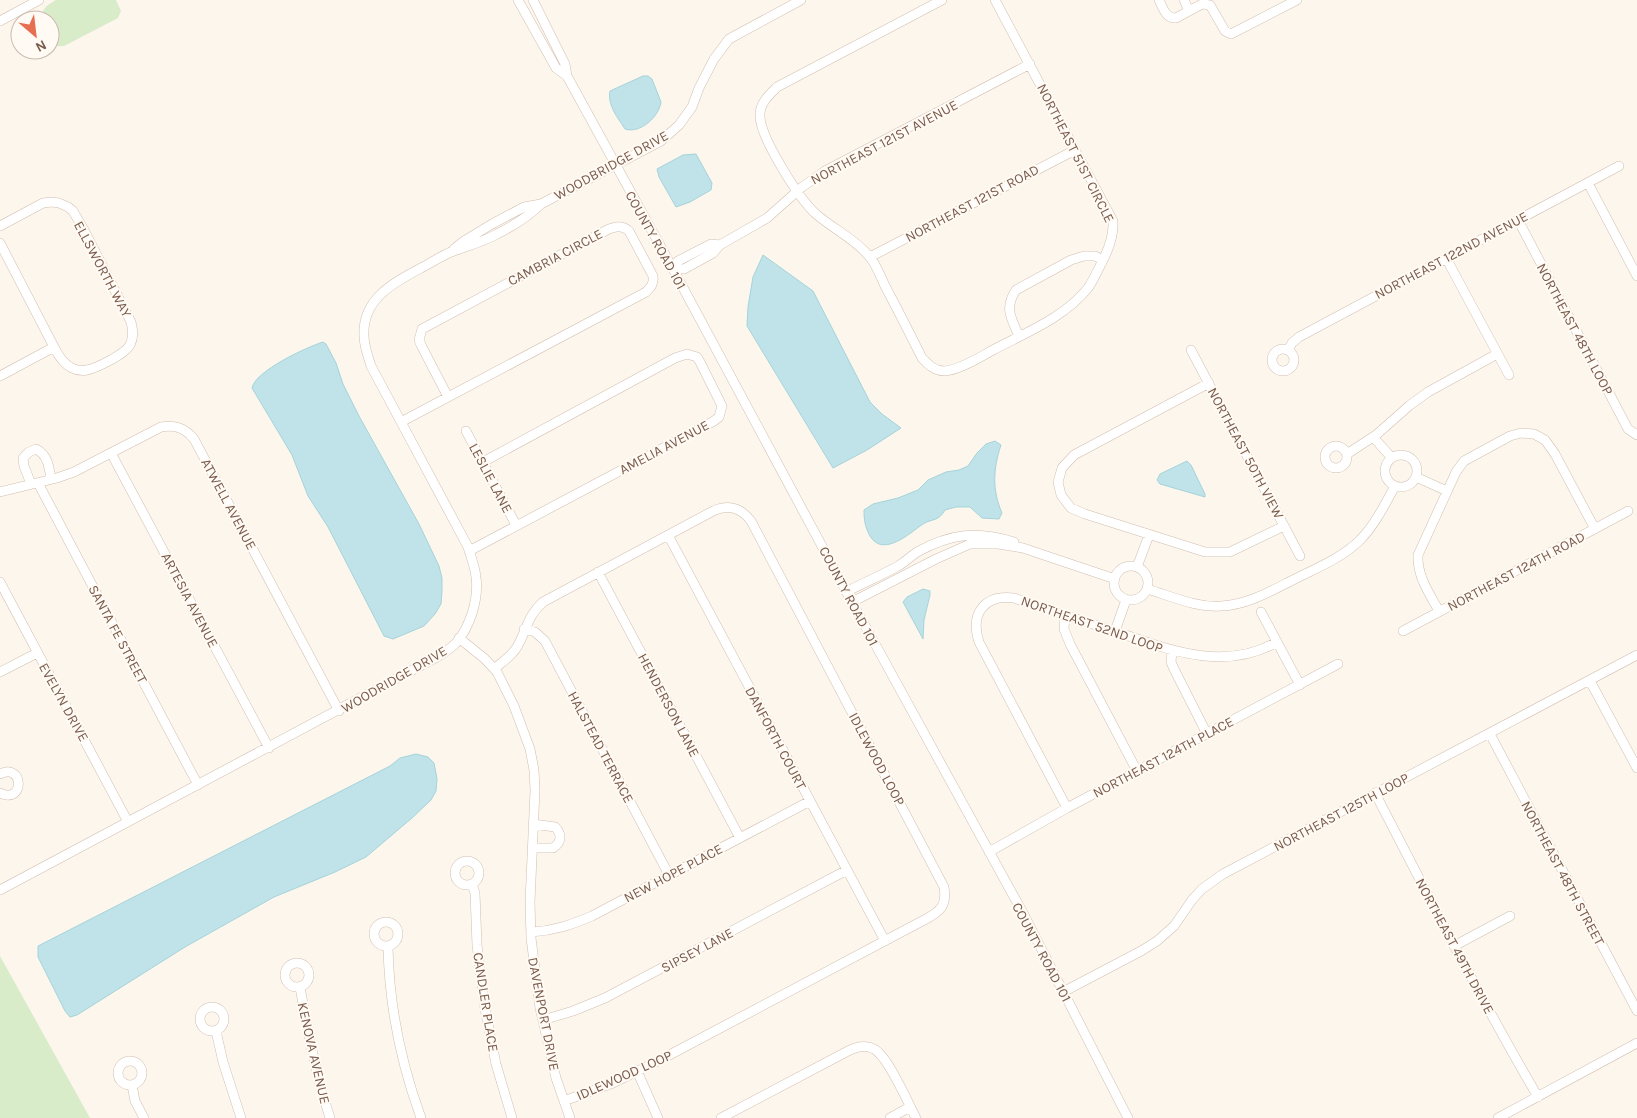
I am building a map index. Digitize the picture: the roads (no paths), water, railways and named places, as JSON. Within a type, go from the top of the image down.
[{"type":"street","points":[[0,21],[26,2],[39,0]]},
{"type":"street","name":"COUNTY ROAD 101","points":[[518,0],[556,68],[567,76]]},
{"type":"street","name":"COUNTY ROAD 101","points":[[533,0],[565,64],[567,76],[989,852],[1128,1118]]},
{"type":"street","name":"WOODBRIDGE DRIVE","points":[[450,252],[468,248],[498,234],[528,216],[541,204],[661,140],[679,126],[692,107],[699,88],[714,59],[729,39],[801,0]]},
{"type":"street","name":"NORTHEAST 51ST CIRCLE","points":[[942,0],[777,87],[768,96],[759,114],[762,127],[776,157],[796,191],[816,214],[842,232],[870,257],[922,358],[934,369],[945,371],[953,370],[1064,311],[1087,288],[1103,260],[1114,230],[1113,221],[995,0]]},
{"type":"street","points":[[1159,0],[1167,15],[1171,18],[1176,18],[1204,3],[1209,4],[1212,6],[1226,32],[1232,34],[1297,0]]},
{"type":"street","points":[[1184,0],[1189,11]]},
{"type":"street","name":"NORTHEAST 121ST AVENUE","points":[[673,269],[678,262],[711,244],[720,245],[767,218],[796,191],[825,171],[1030,64]]},
{"type":"street","name":"NORTHEAST 121ST ROAD","points":[[870,257],[1075,150]]},
{"type":"street","name":"NORTHEAST 122ND AVENUE","points":[[1288,350],[1299,337],[1618,166]]},
{"type":"street","points":[[1588,183],[1637,276]]},
{"type":"street","name":"ELLSWORTH WAY","points":[[0,226],[43,204],[52,202],[68,207],[84,230],[127,313],[133,330],[130,345],[124,352],[86,370],[71,368],[65,363],[54,347]]},
{"type":"street","name":"NORTHEAST 48TH LOOP","points":[[1518,220],[1628,429],[1637,435]]},
{"type":"street","name":"CAMBRIA CIRCLE","points":[[401,422],[637,297],[651,288],[654,282],[653,276],[629,231],[625,227],[613,226],[422,329],[419,340],[448,397]]},
{"type":"street","points":[[0,243],[54,347],[0,376]]},
{"type":"street","name":"WOODRIDGE DRIVE","points":[[0,890],[339,711],[437,657],[459,638],[468,622],[476,594],[476,579],[469,551],[371,366],[364,336],[365,323],[370,310],[377,297],[387,287],[450,252]]},
{"type":"street","points":[[1019,336],[1008,308],[1010,298],[1016,290],[1071,260],[1084,256],[1095,256],[1103,260]]},
{"type":"street","points":[[1446,258],[1509,376]]},
{"type":"street","name":"NORTHEAST 50TH VIEW","points":[[1191,350],[1300,556]]},
{"type":"street","name":"AMELIA AVENUE","points":[[469,551],[719,417],[722,411],[721,401],[697,357],[687,354],[675,358],[483,462]]},
{"type":"street","points":[[1347,454],[1373,437],[1428,392],[1498,354]]},
{"type":"street","points":[[1209,383],[1074,455],[1062,468],[1058,482],[1060,495],[1071,508],[1205,552],[1230,552],[1284,526]]},
{"type":"street","name":"ATWELL AVENUE","points":[[0,492],[51,480],[74,472],[161,427],[176,426],[188,432],[194,439],[213,474],[339,711]]},
{"type":"street","name":"LESLIE LANE","points":[[466,431],[516,526]]},
{"type":"street","points":[[1439,611],[1420,575],[1417,566],[1418,555],[1456,472],[1464,461],[1510,436],[1521,433],[1534,434],[1545,440],[1555,454],[1595,529]]},
{"type":"street","points":[[1373,437],[1392,458]]},
{"type":"street","points":[[34,484],[24,466],[23,458],[29,452],[36,449],[43,453],[47,461],[51,480]]},
{"type":"street","name":"ARTESIA AVENUE","points":[[111,453],[269,748]]},
{"type":"street","points":[[1405,455],[1413,460],[1417,468],[1416,477],[1410,485],[1405,487],[1395,486],[1391,484],[1386,476],[1386,466],[1392,458],[1405,455]]},
{"type":"street","points":[[1416,477],[1447,491]]},
{"type":"street","name":"SANTA FE STREET","points":[[34,484],[198,785]]},
{"type":"street","points":[[1148,589],[1187,602],[1221,606],[1243,603],[1267,594],[1347,551],[1361,539],[1377,517],[1395,486]]},
{"type":"street","name":"IDLEWOOD LOOP","points":[[494,669],[512,654],[518,646],[532,613],[543,602],[720,508],[734,507],[751,521],[944,887],[945,900],[938,913],[637,1072],[596,1090],[564,1101]]},
{"type":"street","name":"NORTHEAST 124TH ROAD","points":[[1403,631],[1628,511]]},
{"type":"street","points":[[846,592],[898,566],[916,553],[946,539],[968,534],[985,534],[1019,544],[1023,548]]},
{"type":"street","name":"DANFORTH COURT","points":[[668,535],[884,941]]},
{"type":"street","points":[[1137,567],[1149,535]]},
{"type":"street","points":[[852,602],[936,559],[970,544],[998,544],[1023,548],[1115,578]]},
{"type":"street","points":[[1126,567],[1137,567],[1146,573],[1149,584],[1148,589],[1141,597],[1126,600],[1118,594],[1114,584],[1115,578],[1126,567]]},
{"type":"street","name":"HENDERSON LANE","points":[[598,572],[740,838]]},
{"type":"street","name":"EVELYN DRIVE","points":[[0,582],[128,822]]},
{"type":"street","name":"NORTHEAST 52ND LOOP","points":[[1067,808],[979,642],[975,625],[980,609],[986,603],[995,598],[1005,596],[1014,598],[1172,651],[1202,656],[1228,656],[1261,650],[1277,642]]},
{"type":"street","points":[[1116,632],[1126,600]]},
{"type":"street","points":[[1261,612],[1300,685]]},
{"type":"street","points":[[1065,615],[1064,629],[1070,644],[1137,771]]},
{"type":"street","name":"HALSTEAD TERRACE","points":[[524,629],[535,632],[545,642],[669,875]]},
{"type":"street","name":"DAVENPORT DRIVE","points":[[459,638],[485,659],[494,669],[514,706],[530,749],[534,770],[530,902],[535,976],[542,1020],[556,1078],[570,1118]]},
{"type":"street","points":[[1172,651],[1174,669],[1207,734]]},
{"type":"street","points":[[0,672],[37,653]]},
{"type":"street","name":"NORTHEAST 125TH LOOP","points":[[1063,992],[1157,941],[1174,926],[1202,889],[1214,880],[1637,655]]},
{"type":"street","name":"NORTHEAST 124TH PLACE","points":[[989,852],[1067,808],[1338,664]]},
{"type":"street","points":[[1590,681],[1637,768]]},
{"type":"street","name":"NORTHEAST 48TH STREET","points":[[1490,734],[1637,1011]]},
{"type":"street","points":[[0,772],[12,773],[18,778],[19,785],[13,794],[4,795],[0,793]]},
{"type":"street","name":"NORTHEAST 49TH DRIVE","points":[[1375,793],[1508,1047],[1538,1097]]},
{"type":"street","name":"NEW HOPE PLACE","points":[[531,932],[556,930],[572,925],[810,801]]},
{"type":"street","points":[[532,848],[553,848],[560,840],[560,835],[555,827],[533,824]]},
{"type":"street","name":"SIPSEY LANE","points":[[542,1020],[573,1011],[606,998],[847,870]]},
{"type":"street","name":"CANDLER PLACE","points":[[472,884],[475,893],[477,945],[485,1008],[496,1064],[512,1118]]},
{"type":"street","points":[[1454,946],[1510,916]]},
{"type":"street","points":[[388,946],[391,995],[396,1027],[409,1083],[420,1118]]},
{"type":"street","name":"KENOVA AVENUE","points":[[300,987],[318,1080],[330,1118]]},
{"type":"street","points":[[216,1030],[223,1062],[241,1118]]},
{"type":"street","points":[[1498,1118],[1637,1044]]},
{"type":"street","points":[[721,1118],[861,1046],[874,1049],[884,1058],[916,1118]]},
{"type":"street","points":[[637,1072],[658,1118]]},
{"type":"street","points":[[132,1085],[135,1101],[144,1118]]},
{"type":"street","points":[[890,1118],[910,1107]]},
{"type":"water","points":[[643,76],[648,76],[652,79],[661,102],[659,108],[653,118],[642,127],[631,130],[625,129],[616,116],[610,101],[610,91]]},
{"type":"water","points":[[696,154],[712,183],[711,190],[690,202],[676,207],[659,177],[657,169],[683,155]]},
{"type":"water","points":[[763,255],[813,291],[870,402],[901,428],[867,450],[833,468],[747,326],[753,277]]},
{"type":"water","points":[[323,342],[336,363],[343,384],[359,416],[419,524],[439,566],[442,578],[441,604],[435,614],[424,626],[393,639],[384,636],[328,527],[308,496],[292,455],[252,388],[255,381],[272,367],[294,354]]},
{"type":"water","points":[[995,441],[1001,445],[995,471],[996,496],[1002,513],[999,519],[982,518],[970,507],[956,507],[945,510],[938,518],[923,524],[896,542],[882,545],[875,542],[870,536],[865,523],[864,510],[873,504],[898,498],[918,490],[928,480],[946,472],[968,466],[986,444]]},
{"type":"water","points":[[1187,461],[1191,465],[1205,497],[1160,484],[1157,480],[1160,474]]},
{"type":"water","points":[[923,589],[930,591],[930,595],[924,620],[923,639],[903,602],[907,597]]},
{"type":"water","points":[[416,754],[428,757],[434,763],[437,779],[436,791],[431,800],[412,818],[366,857],[274,897],[185,947],[77,1015],[70,1017],[65,1011],[38,957],[38,946],[390,766],[400,758]]}]
